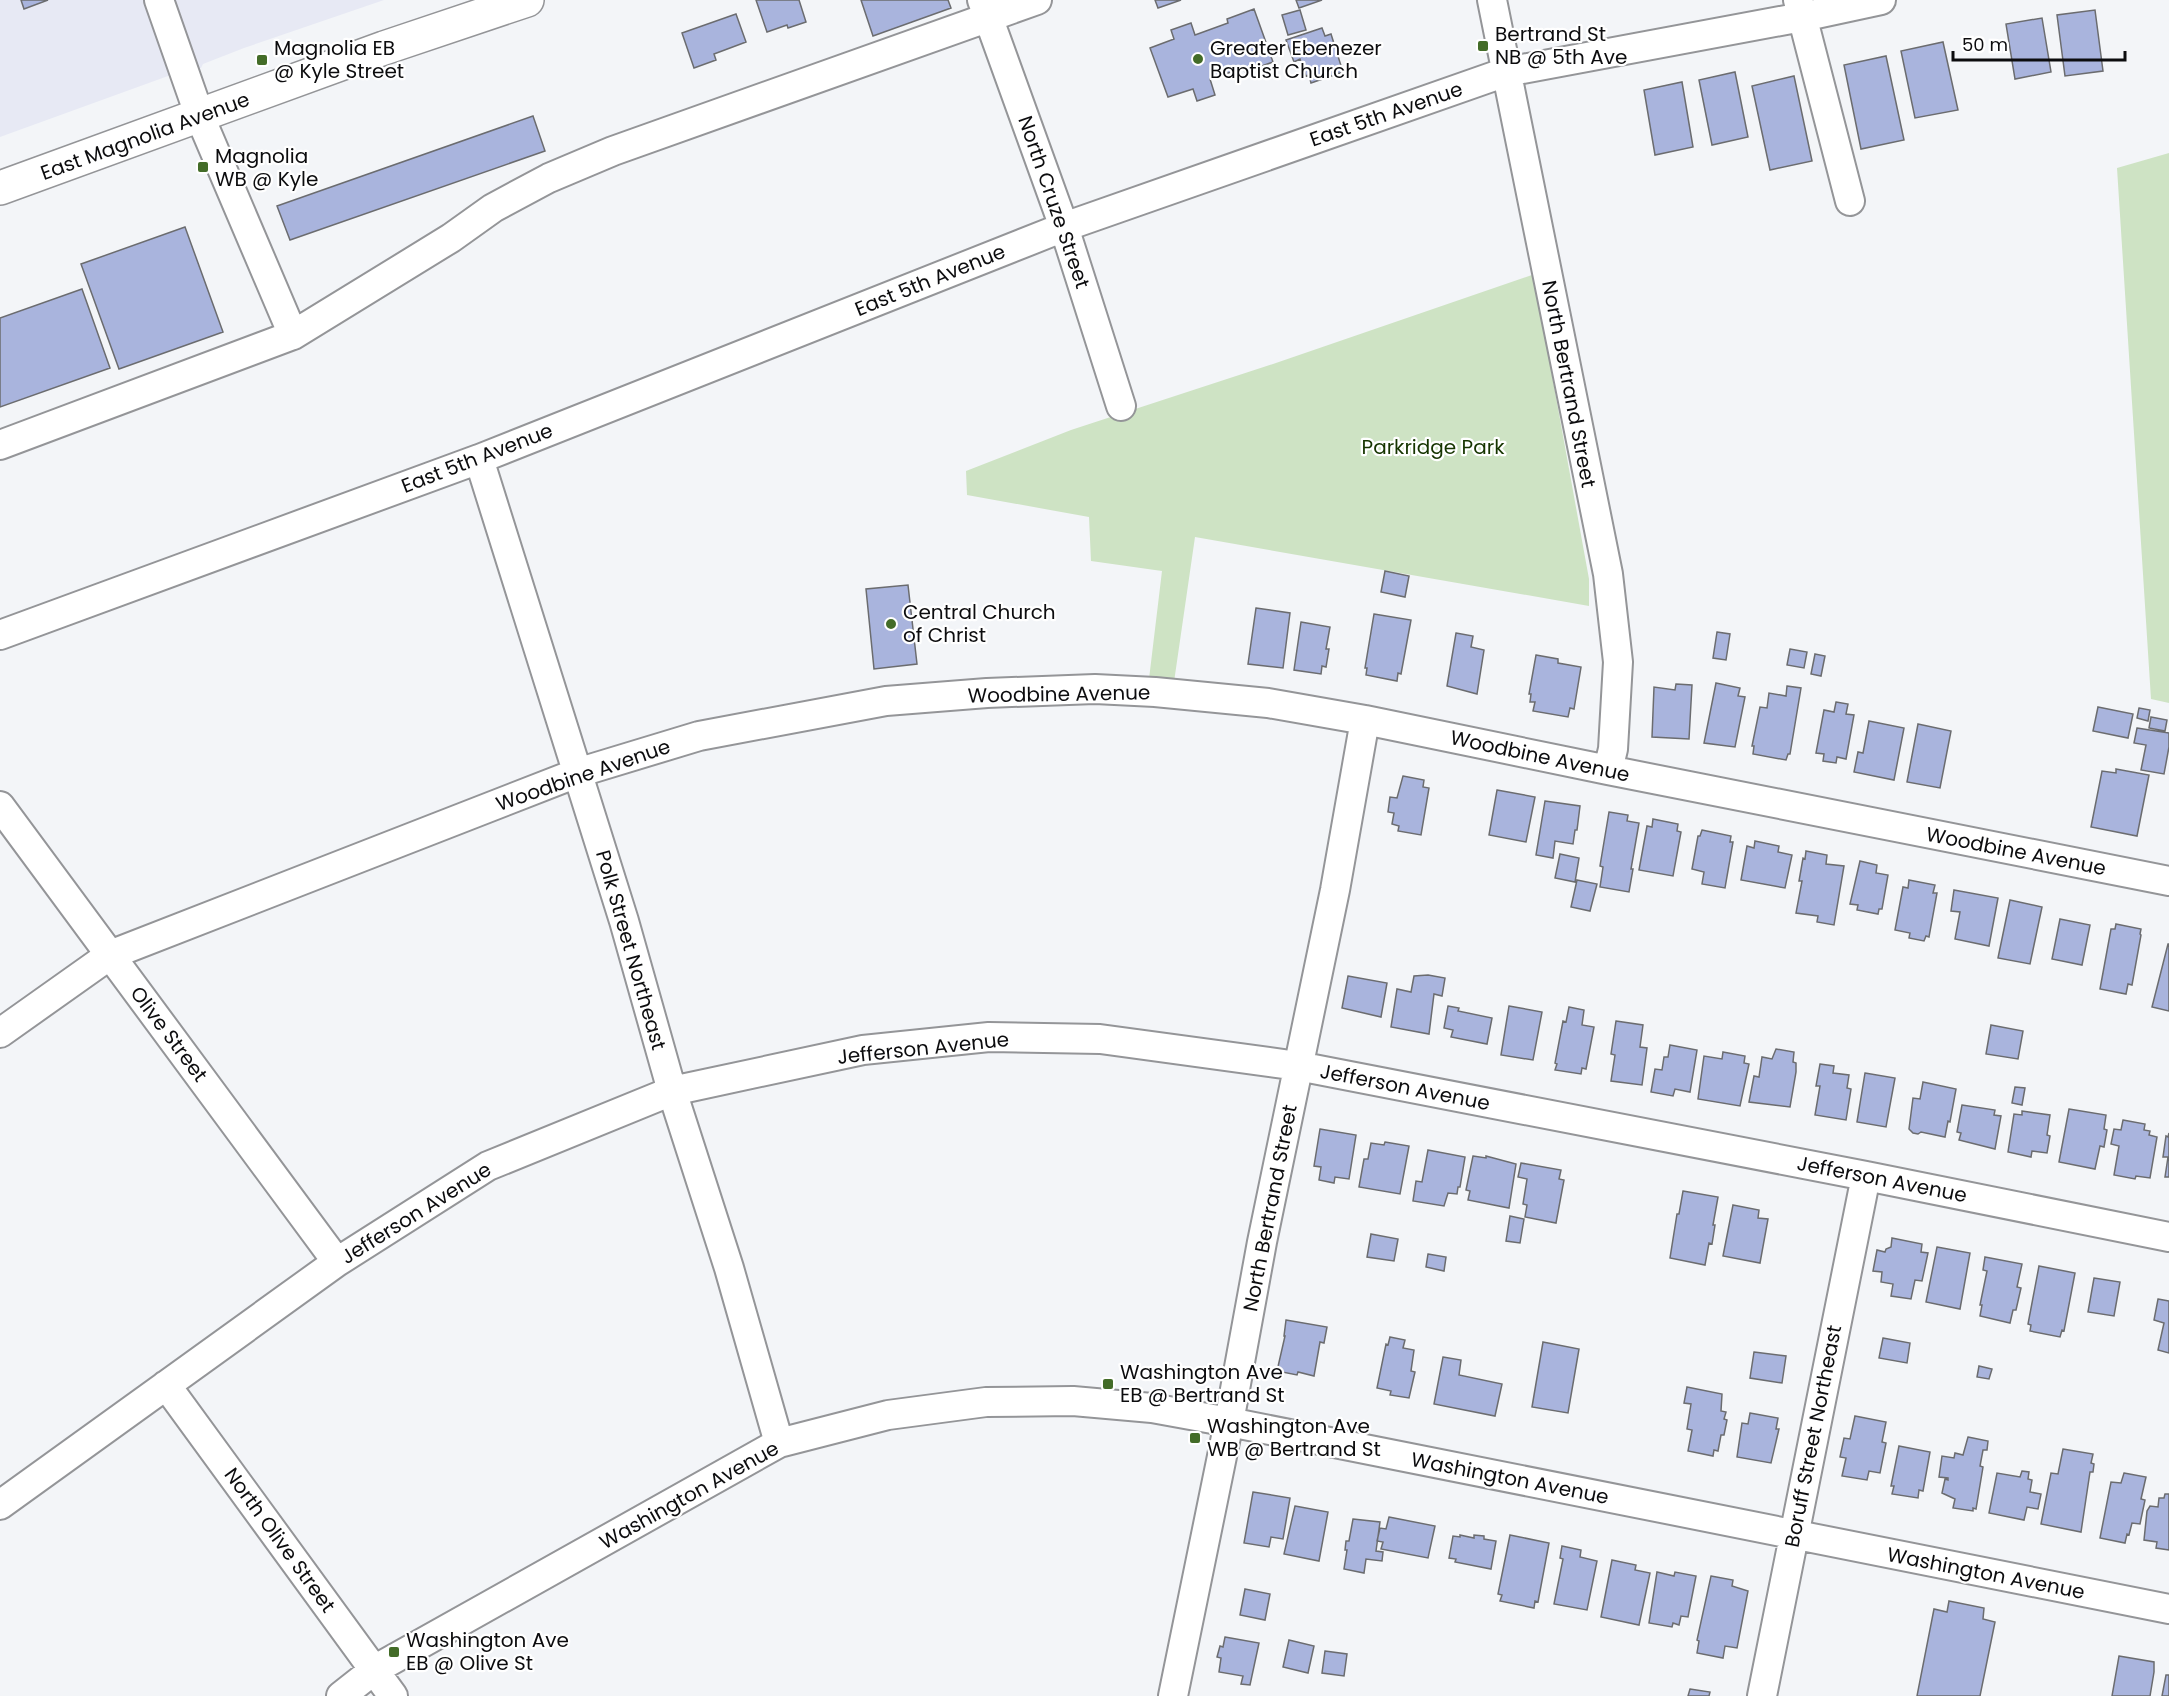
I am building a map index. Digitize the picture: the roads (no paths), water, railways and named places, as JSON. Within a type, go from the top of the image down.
[{"type":"main road","name":"East Magnolia Avenue","points":[[0,188],[200,117],[384,48],[527,0]]},
{"type":"street","points":[[159,0],[200,117],[293,335]]},
{"type":"street","points":[[0,445],[293,335],[451,238],[493,208],[549,178],[613,151],[985,9],[1037,0]]},
{"type":"street","name":"North Bertrand Street","points":[[1492,0],[1608,574],[1618,662],[1613,749],[1608,770]]},
{"type":"street","name":"East 5th Avenue","points":[[0,635],[479,459],[1064,227],[1506,72],[1800,9],[1881,0]]},
{"type":"street","name":"North Cruze Street","points":[[985,9],[1064,227],[1121,406]]},
{"type":"street","points":[[1800,9],[1850,201]]},
{"type":"street","name":"Polk Street Northeast","points":[[479,459],[624,921],[672,1091],[729,1268],[779,1443]]},
{"type":"street","name":"Woodbine Avenue","points":[[0,1034],[110,955],[577,773],[699,736],[886,701],[987,693],[1095,689],[1155,692],[1268,703],[1365,720],[2169,881]]},
{"type":"street","name":"North Bertrand Street","points":[[1173,1696],[1229,1422],[1262,1242],[1335,890],[1365,720]]},
{"type":"street","name":"Olive Street","points":[[0,806],[337,1262]]},
{"type":"street","name":"Jefferson Avenue","points":[[0,1505],[337,1262],[488,1166],[672,1091],[863,1050],[989,1037],[1100,1039],[1298,1066],[2169,1237]]},
{"type":"street","name":"Boruff Street Northeast","points":[[1762,1696],[1866,1176]]},
{"type":"street","name":"North Olive Street","points":[[166,1385],[393,1696]]},
{"type":"street","name":"Washington Avenue","points":[[341,1696],[374,1670],[779,1443],[888,1415],[986,1402],[1073,1401],[1152,1408],[2169,1609]]},
{"type":"place","name":"Bertrand St NB @ 5th Ave","points":[[1483,46]]},
{"type":"place","name":"Greater Ebenezer Baptist Church","points":[[1198,59]]},
{"type":"place","name":"Magnolia EB @ Kyle Street","points":[[262,60]]},
{"type":"place","name":"Magnolia WB @ Kyle","points":[[203,167]]},
{"type":"place","name":"Central Church of Christ","points":[[891,624]]},
{"type":"place","name":"Washington Ave EB @ Bertrand St","points":[[1108,1384]]},
{"type":"place","name":"Washington Ave WB @ Bertrand St","points":[[1195,1438]]},
{"type":"place","name":"Washington Ave EB @ Olive St","points":[[394,1652]]},
{"type":"park label","name":"Parkridge Park","points":[[1433,447]]}]
